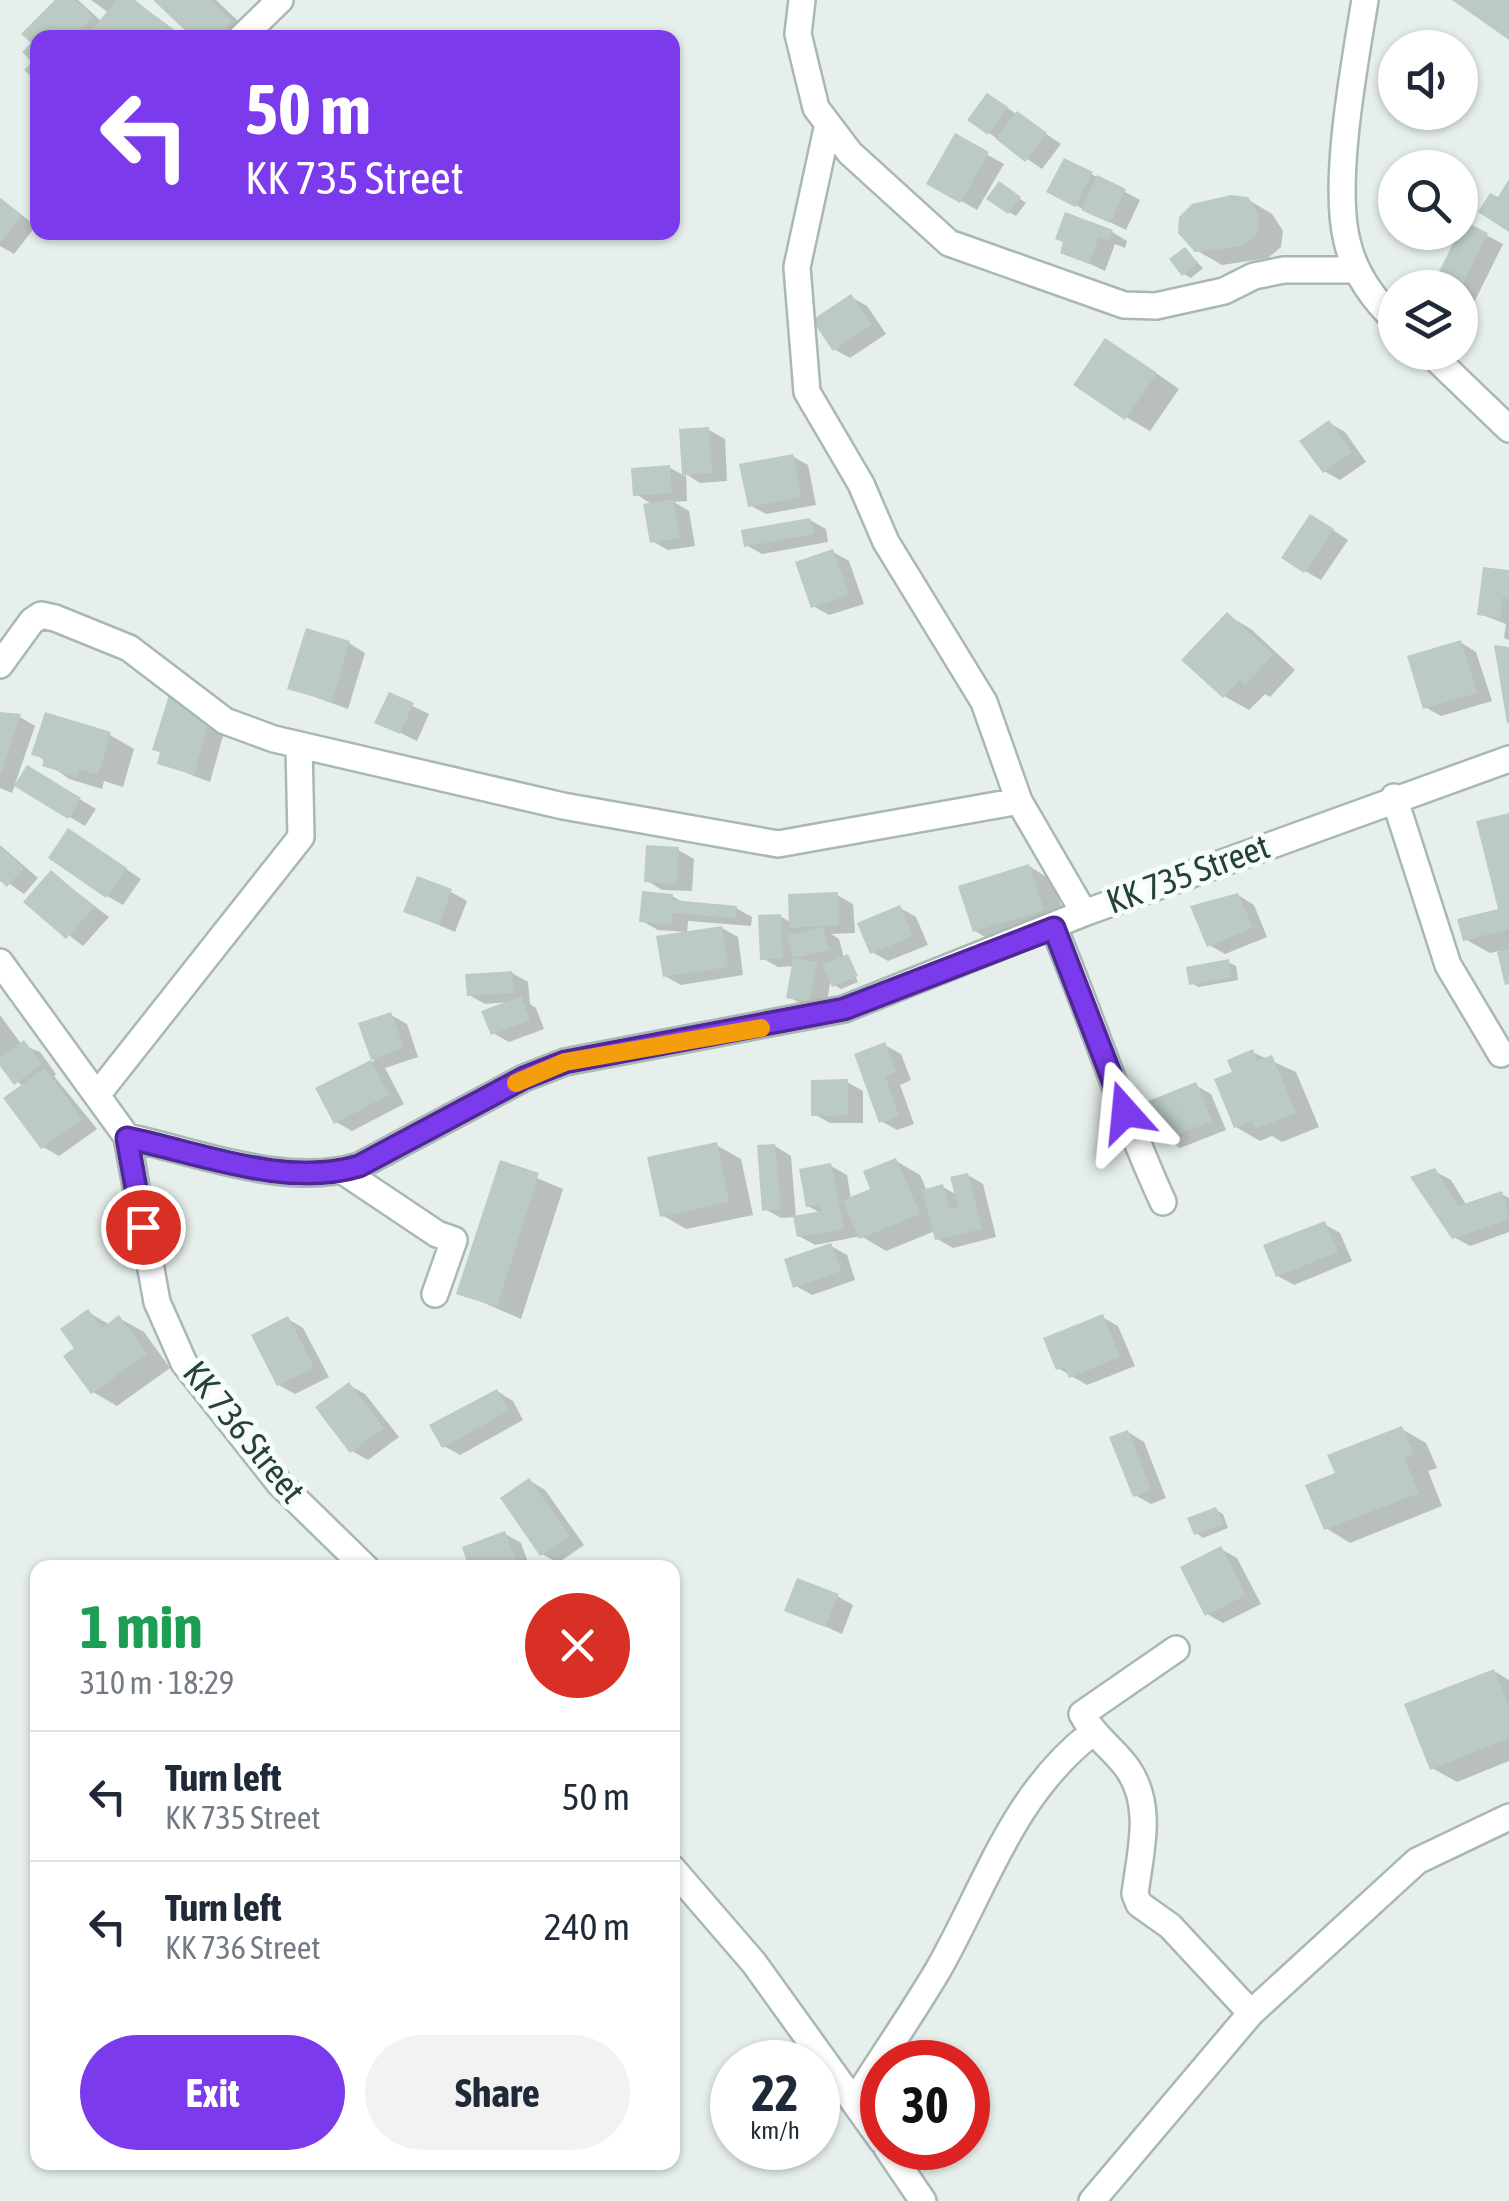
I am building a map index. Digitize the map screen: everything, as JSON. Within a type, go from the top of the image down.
[{"type":"street","points":[[249,30],[280,0]]},
{"type":"street","points":[[802,0],[798,34],[816,108],[892,196],[949,243],[1124,305],[1156,306],[1284,270],[1357,270]]},
{"type":"street","points":[[1365,0],[1343,191],[1346,240],[1357,270],[1378,298]]},
{"type":"street","points":[[828,124],[797,267],[808,392],[861,484],[886,542],[984,702],[1019,802],[1084,913]]},
{"type":"street","points":[[1447,370],[1509,430]]},
{"type":"street","points":[[0,665],[32,621],[41,616],[54,618],[130,648],[226,720],[298,745],[564,806],[778,844],[1019,802]]},
{"type":"street","points":[[97,1095],[300,836],[298,745]]},
{"type":"street","name":"KK 735 Street","points":[[127,1138],[293,1173],[344,1171],[524,1078],[565,1062],[844,1009],[1084,913],[1509,759]]},
{"type":"street","points":[[1394,798],[1448,965],[1501,1054]]},
{"type":"street","points":[[1054,928],[1106,1055],[1135,1140],[1163,1202]]},
{"type":"street","name":"KK 736 Street","points":[[0,962],[127,1138],[158,1302],[184,1363],[279,1483],[358,1560]]},
{"type":"street","points":[[344,1171],[437,1234],[454,1240],[435,1294]]},
{"type":"street","points":[[1176,1649],[1082,1714],[1092,1733],[1128,1770],[1145,1811],[1134,1894],[1139,1904],[1170,1926],[1251,2013]]},
{"type":"street","points":[[855,2100],[939,1968],[1003,1836],[1069,1751],[1092,1733]]},
{"type":"street","points":[[1092,2201],[1251,2013],[1418,1862],[1509,1817]]},
{"type":"street","points":[[680,1877],[754,1963],[860,2108]]},
{"type":"street","points":[[902,2170],[923,2201]]},
{"type":"building","points":[[55,0],[76,0],[93,17],[81,30],[30,30],[30,42],[21,34]]},
{"type":"building","points":[[116,0],[135,0],[172,30],[92,30]]},
{"type":"building","points":[[153,0],[210,0],[232,21],[224,30],[185,30]]},
{"type":"building","points":[[1452,0],[1509,0],[1509,40]]},
{"type":"building","points":[[30,44],[30,60],[22,52]]},
{"type":"building","points":[[987,93],[1008,107],[988,135],[967,120]]},
{"type":"building","points":[[1017,111],[1047,133],[1025,162],[996,139]]},
{"type":"building","points":[[955,133],[989,152],[960,203],[926,184]]},
{"type":"building","points":[[1064,158],[1093,172],[1075,207],[1046,192]]},
{"type":"building","points":[[1097,175],[1126,189],[1110,223],[1081,210]]},
{"type":"building","points":[[1509,179],[1509,232],[1478,212],[1490,193],[1498,197]]},
{"type":"building","points":[[999,181],[1021,197],[1008,214],[986,199]]},
{"type":"building","points":[[1231,195],[1248,197],[1259,215],[1258,233],[1243,246],[1195,252],[1178,233],[1179,217],[1192,204]]},
{"type":"building","points":[[0,198],[22,215],[0,243]]},
{"type":"building","points":[[1065,212],[1113,230],[1109,241],[1099,237],[1089,264],[1060,253],[1063,242],[1055,239]]},
{"type":"building","points":[[1478,228],[1488,233],[1470,270],[1440,270],[1450,250],[1478,250]]},
{"type":"building","points":[[1185,247],[1198,263],[1182,276],[1169,259]]},
{"type":"building","points":[[851,294],[872,325],[833,351],[812,320]]},
{"type":"building","points":[[1105,338],[1157,373],[1125,420],[1073,385]]},
{"type":"building","points":[[1329,420],[1352,452],[1323,473],[1299,441]]},
{"type":"building","points":[[709,427],[712,473],[682,475],[679,429]]},
{"type":"building","points":[[793,454],[801,497],[748,507],[739,464]]},
{"type":"building","points":[[670,465],[672,493],[633,496],[631,468]]},
{"type":"building","points":[[673,499],[680,538],[650,543],[643,504]]},
{"type":"building","points":[[1310,514],[1334,529],[1304,573],[1281,558]]},
{"type":"building","points":[[810,518],[814,534],[744,547],[741,530]]},
{"type":"building","points":[[833,549],[849,595],[811,608],[795,562]]},
{"type":"building","points":[[1483,567],[1509,570],[1509,599],[1502,598],[1500,618],[1477,615]]},
{"type":"building","points":[[1227,612],[1273,655],[1245,685],[1240,680],[1223,698],[1181,660]]},
{"type":"building","points":[[306,628],[350,641],[332,702],[287,689]]},
{"type":"building","points":[[1461,640],[1477,693],[1423,709],[1407,656]]},
{"type":"building","points":[[1494,645],[1509,647],[1509,723],[1507,723]]},
{"type":"building","points":[[389,692],[414,703],[400,734],[374,723]]},
{"type":"building","points":[[169,695],[211,713],[194,775],[157,764],[160,752],[152,750]]},
{"type":"building","points":[[0,712],[21,714],[1,773],[0,773]]},
{"type":"building","points":[[45,712],[111,732],[98,775],[79,769],[77,777],[42,766],[44,758],[31,755]]},
{"type":"building","points":[[27,765],[81,798],[68,819],[14,786]]},
{"type":"building","points":[[1509,813],[1509,929],[1463,941],[1457,919],[1498,909],[1476,821]]},
{"type":"building","points":[[68,828],[127,868],[106,898],[48,858]]},
{"type":"building","points":[[646,845],[679,847],[677,884],[644,882]]},
{"type":"building","points":[[0,846],[24,868],[7,887],[0,881]]},
{"type":"building","points":[[1029,864],[1044,910],[973,932],[958,886]]},
{"type":"building","points":[[51,870],[94,907],[66,939],[23,902]]},
{"type":"building","points":[[417,876],[452,889],[439,925],[403,912]]},
{"type":"building","points":[[642,891],[673,894],[672,900],[737,906],[736,918],[672,913],[671,924],[639,922]]},
{"type":"building","points":[[838,892],[839,925],[789,928],[788,894]]},
{"type":"building","points":[[1238,893],[1253,928],[1207,947],[1190,906]]},
{"type":"building","points":[[900,905],[913,936],[870,954],[857,923]]},
{"type":"building","points":[[781,914],[783,958],[760,960],[758,915]]},
{"type":"building","points":[[722,926],[728,967],[663,977],[656,936]]},
{"type":"building","points":[[823,927],[829,950],[793,958],[787,935]]},
{"type":"building","points":[[1509,949],[1509,984],[1505,985],[1497,952]]},
{"type":"building","points":[[848,954],[858,976],[832,987],[822,965]]},
{"type":"building","points":[[793,958],[817,962],[810,1002],[786,998]]},
{"type":"building","points":[[1229,959],[1232,977],[1189,985],[1186,967]]},
{"type":"building","points":[[512,971],[514,993],[467,996],[465,974]]},
{"type":"building","points":[[521,996],[530,1020],[491,1035],[481,1011]]},
{"type":"building","points":[[391,1012],[404,1048],[371,1060],[358,1023]]},
{"type":"building","points":[[24,1040],[42,1064],[14,1085],[0,1066],[0,1057]]},
{"type":"building","points":[[885,1042],[896,1072],[885,1076],[899,1116],[879,1123],[854,1054]]},
{"type":"building","points":[[1253,1049],[1257,1061],[1272,1055],[1296,1113],[1255,1129],[1252,1121],[1234,1128],[1214,1079],[1232,1072],[1227,1060]]},
{"type":"building","points":[[371,1060],[389,1095],[334,1124],[315,1088]]},
{"type":"building","points":[[45,1068],[82,1119],[41,1149],[3,1098]]},
{"type":"building","points":[[848,1079],[848,1115],[811,1116],[811,1080]]},
{"type":"building","points":[[1196,1082],[1212,1121],[1162,1141],[1146,1102]]},
{"type":"building","points":[[717,1142],[729,1202],[660,1217],[647,1157]]},
{"type":"building","points":[[775,1144],[781,1209],[762,1211],[757,1145]]},
{"type":"building","points":[[896,1158],[920,1214],[859,1239],[843,1200],[870,1189],[863,1171]]},
{"type":"building","points":[[500,1160],[539,1173],[497,1307],[456,1294]]},
{"type":"building","points":[[831,1163],[844,1229],[797,1237],[793,1216],[822,1211],[820,1205],[806,1207],[799,1169]]},
{"type":"building","points":[[1435,1168],[1458,1206],[1502,1191],[1509,1219],[1452,1239],[1410,1177]]},
{"type":"building","points":[[968,1173],[982,1229],[935,1240],[922,1190],[943,1184],[949,1209],[958,1207],[950,1177]]},
{"type":"building","points":[[1325,1221],[1338,1252],[1276,1277],[1263,1245]]},
{"type":"building","points":[[831,1243],[841,1271],[793,1288],[784,1259]]},
{"type":"building","points":[[88,1309],[102,1328],[119,1315],[147,1354],[91,1394],[63,1356],[74,1348],[60,1329]]},
{"type":"building","points":[[1103,1314],[1120,1357],[1069,1378],[1064,1367],[1056,1370],[1043,1338]]},
{"type":"building","points":[[288,1316],[314,1368],[277,1386],[251,1335]]},
{"type":"building","points":[[349,1382],[384,1428],[350,1453],[315,1407]]},
{"type":"building","points":[[497,1389],[509,1411],[442,1448],[429,1425]]},
{"type":"building","points":[[1402,1426],[1414,1454],[1404,1458],[1419,1493],[1324,1530],[1305,1485],[1335,1473],[1327,1455]]},
{"type":"building","points":[[1128,1430],[1151,1490],[1133,1497],[1109,1437]]},
{"type":"building","points":[[529,1478],[570,1536],[540,1556],[500,1498]]},
{"type":"building","points":[[1216,1507],[1223,1524],[1194,1535],[1187,1518]]},
{"type":"building","points":[[505,1531],[516,1560],[466,1560],[462,1547]]},
{"type":"building","points":[[1221,1546],[1246,1595],[1205,1616],[1180,1567]]},
{"type":"building","points":[[797,1578],[839,1594],[825,1627],[784,1611]]},
{"type":"building","points":[[1494,1669],[1509,1706],[1509,1738],[1430,1770],[1404,1704]]},
{"type":"slow traffic","points":[[516,1083],[565,1062],[761,1028]]},
{"type":"route","points":[[143,1227],[127,1138],[293,1173],[330,1175],[359,1166],[524,1078],[565,1062],[782,1024],[844,1009],[1054,928],[1125,1112]]}]
